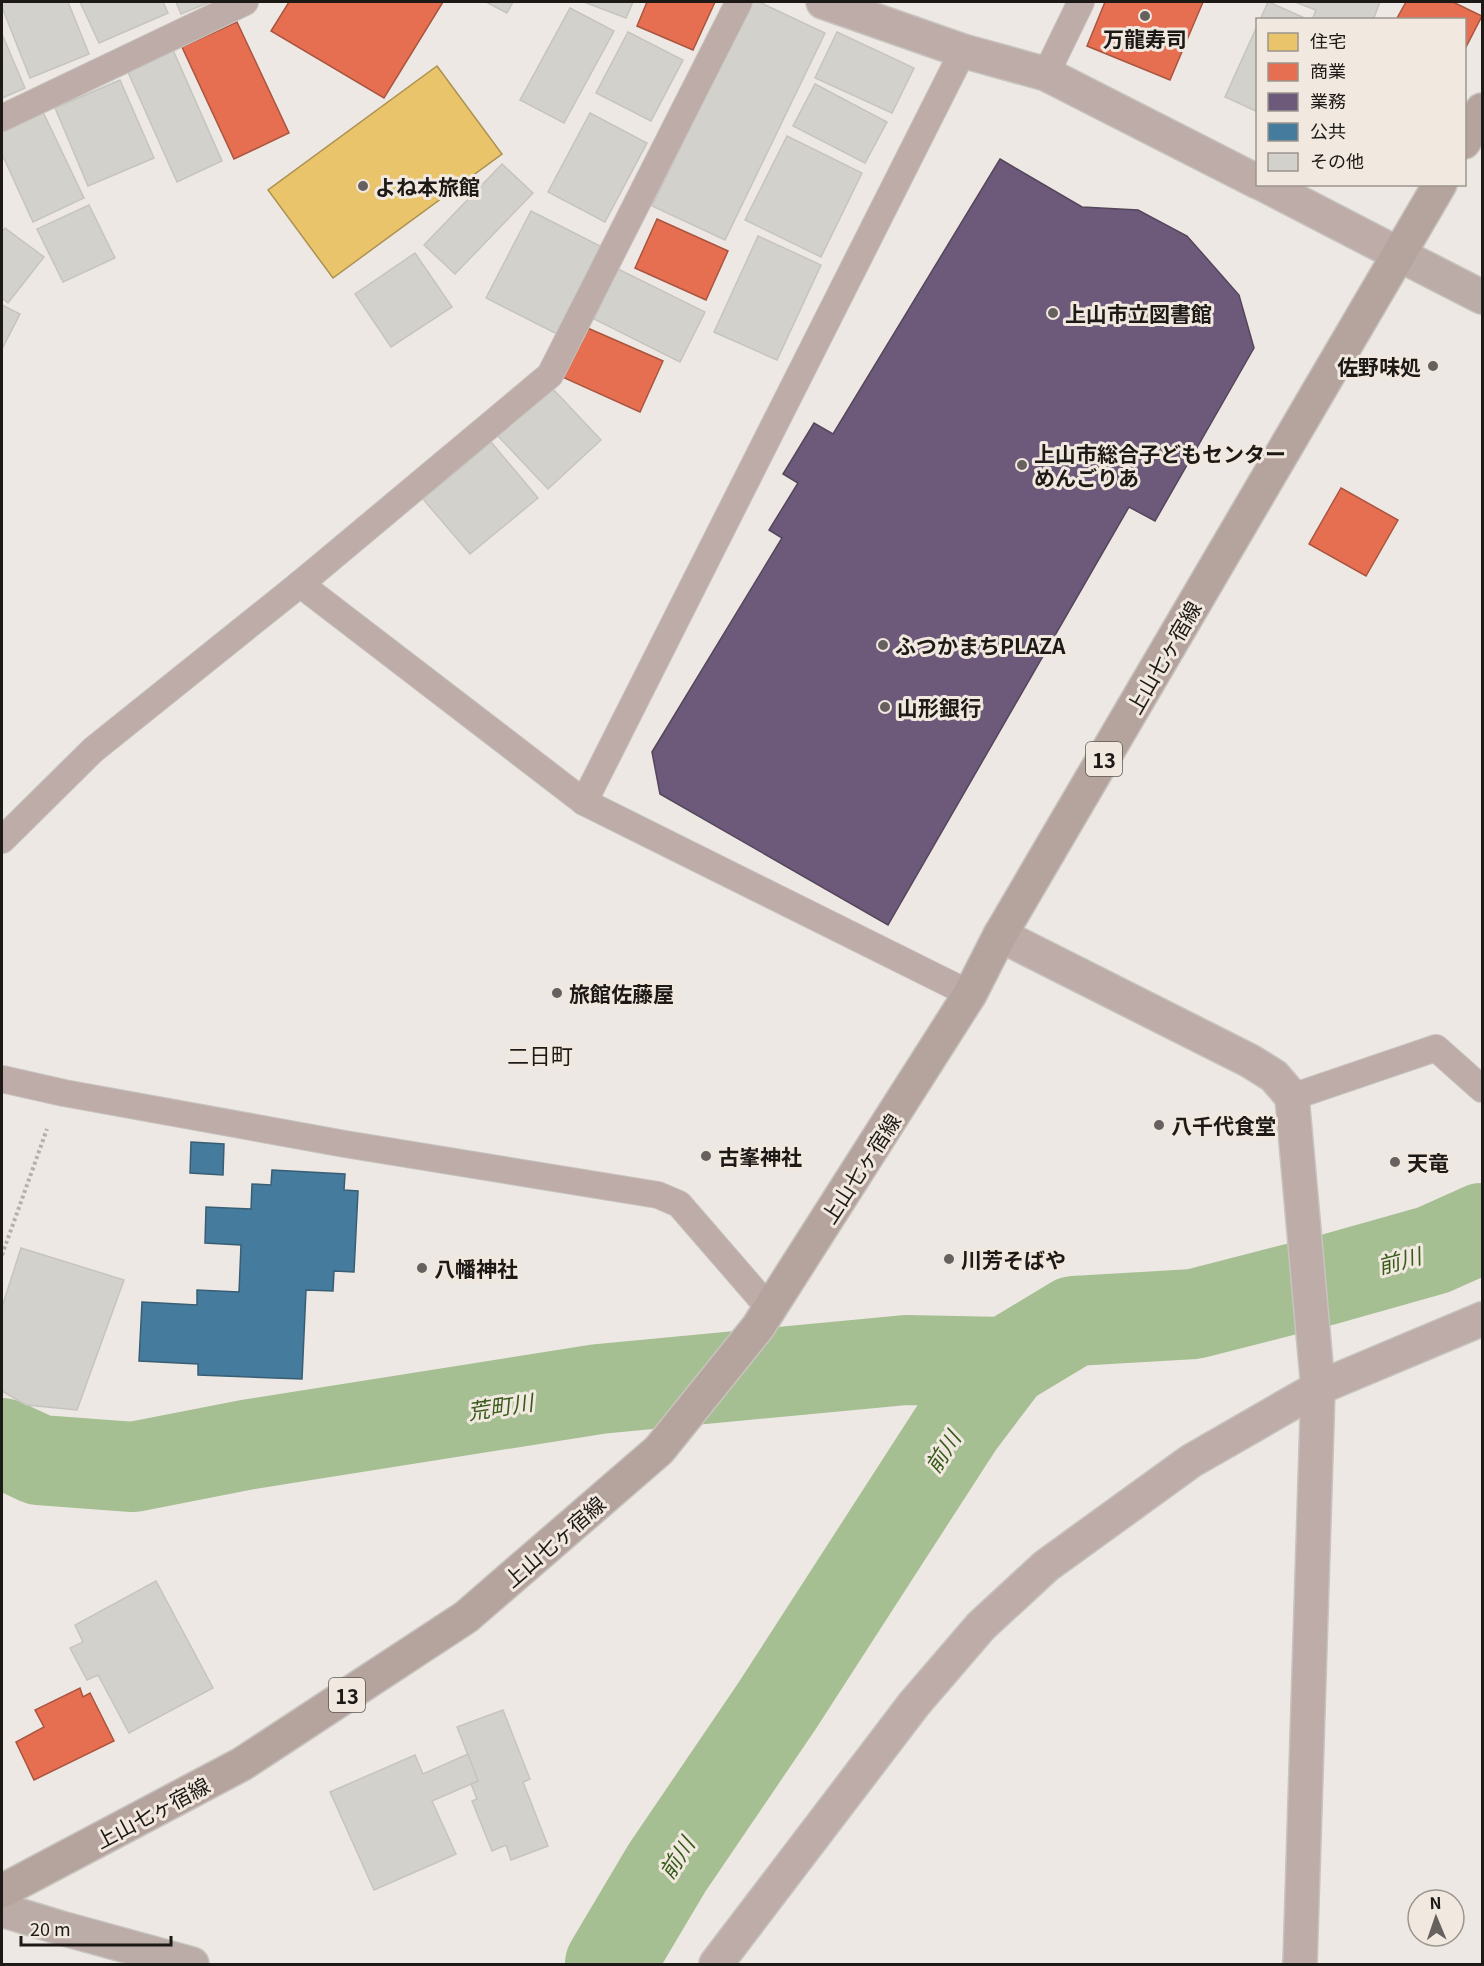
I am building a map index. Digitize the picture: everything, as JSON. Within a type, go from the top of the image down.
[{"type":"main road","points":[[1466,138],[1482,110]]},
{"type":"main road","name":"上山七ヶ宿線","points":[[2,1891],[242,1764],[466,1617],[660,1450],[764,1318],[970,994],[1000,935],[1439,186]]},
{"type":"main road","points":[[1400,255],[1482,297]]},
{"type":"main road","points":[[2,1910],[192,1965]]},
{"type":"street","points":[[823,2],[963,51],[1046,74],[1256,181]]},
{"type":"street","points":[[1267,186],[1400,255]]},
{"type":"street","points":[[1000,935],[1250,1061],[1274,1076],[1292,1097],[1318,1388],[1300,1965]]},
{"type":"street","points":[[716,1965],[914,1704],[981,1626],[1046,1566],[1191,1461],[1318,1388],[1482,1319]]},
{"type":"lane","points":[[2,118],[245,2]]},
{"type":"lane","points":[[2,840],[93,750],[300,584],[550,375],[740,2]]},
{"type":"lane","points":[[1046,74],[1081,2]]},
{"type":"lane","points":[[584,802],[963,51]]},
{"type":"lane","points":[[300,584],[584,802],[970,994]]},
{"type":"lane","points":[[1292,1097],[1436,1048],[1482,1089]]},
{"type":"lane","points":[[2,1079],[60,1092],[345,1144],[658,1195],[678,1204],[764,1318]]},
{"type":"path","points":[[2,1255],[60,1092]]},
{"type":"building: 住宅","points":[[437,66],[502,154],[333,278],[268,190]]},
{"type":"building: 商業","points":[[289,2],[443,2],[384,98],[271,31]]},
{"type":"building: 商業","points":[[647,2],[715,2],[693,50],[637,26]]},
{"type":"building: 商業","points":[[1105,2],[1203,2],[1170,80],[1087,46]]},
{"type":"building: 商業","points":[[1406,2],[1453,2],[1482,16],[1466,47],[1466,18],[1397,18]]},
{"type":"building: 商業","points":[[237,22],[289,133],[234,159],[182,47]]},
{"type":"building: 商業","points":[[657,219],[728,251],[706,300],[635,268]]},
{"type":"building: 商業","points":[[583,326],[663,361],[640,412],[560,376]]},
{"type":"building: 商業","points":[[1341,488],[1398,520],[1366,576],[1309,544]]},
{"type":"building: 商業","points":[[80,1688],[83,1697],[90,1693],[114,1741],[34,1780],[16,1742],[44,1727],[35,1710]]},
{"type":"building: 業務","name":"ふつかまちPLAZA","points":[[1000,159],[1082,207],[1138,210],[1187,236],[1239,295],[1254,348],[1155,521],[1129,507],[888,925],[660,794],[652,752],[782,538],[769,530],[798,483],[783,474],[814,423],[833,434]]},
{"type":"building: 公共","points":[[191,1142],[224,1144],[223,1175],[190,1173]]},
{"type":"building: 公共","points":[[272,1170],[345,1174],[344,1190],[358,1191],[354,1272],[334,1271],[333,1291],[306,1290],[302,1379],[198,1375],[198,1364],[139,1361],[142,1302],[197,1305],[197,1290],[239,1292],[241,1245],[205,1243],[206,1207],[251,1209],[252,1184],[271,1185]]},
{"type":"building: その他","points":[[2,2],[68,2],[89,54],[30,78]]},
{"type":"building: その他","points":[[80,2],[163,2],[168,13],[99,43]]},
{"type":"building: その他","points":[[176,2],[210,2],[181,14]]},
{"type":"building: その他","points":[[486,2],[513,2],[507,13]]},
{"type":"building: その他","points":[[584,2],[633,2],[626,18]]},
{"type":"building: その他","points":[[751,2],[759,2],[825,33],[725,240],[652,206]]},
{"type":"building: その他","points":[[1269,2],[1305,18],[1261,18]]},
{"type":"building: その他","points":[[1295,2],[1380,2],[1374,18],[1313,18],[1316,10]]},
{"type":"building: その他","points":[[570,8],[614,31],[564,123],[520,100]]},
{"type":"building: その他","points":[[1256,28],[1256,111],[1225,97]]},
{"type":"building: その他","points":[[628,32],[683,60],[651,121],[596,93]]},
{"type":"building: その他","points":[[837,32],[914,68],[892,113],[815,78]]},
{"type":"building: その他","points":[[2,34],[25,88],[2,98]]},
{"type":"building: その他","points":[[173,50],[222,161],[177,182],[127,70]]},
{"type":"building: その他","points":[[120,80],[154,158],[88,186],[55,108]]},
{"type":"building: その他","points":[[815,84],[887,122],[865,163],[793,126]]},
{"type":"building: その他","points":[[43,112],[84,198],[33,222],[2,154],[2,131]]},
{"type":"building: その他","points":[[590,113],[647,143],[605,222],[548,192]]},
{"type":"building: その他","points":[[787,136],[862,173],[821,257],[745,220]]},
{"type":"building: その他","points":[[502,164],[533,193],[455,274],[424,245]]},
{"type":"building: その他","points":[[89,205],[115,258],[63,282],[37,229]]},
{"type":"building: その他","points":[[531,211],[606,249],[561,336],[486,298]]},
{"type":"building: その他","points":[[5,228],[44,257],[8,303],[2,298],[2,232]]},
{"type":"building: その他","points":[[758,236],[821,265],[777,360],[714,332]]},
{"type":"building: その他","points":[[415,253],[452,307],[391,347],[355,294]]},
{"type":"building: その他","points":[[618,269],[705,312],[680,362],[594,319]]},
{"type":"building: その他","points":[[2,305],[20,314],[2,349]]},
{"type":"building: その他","points":[[551,387],[601,440],[548,489],[498,436]]},
{"type":"building: その他","points":[[491,442],[538,498],[470,554],[423,499]]},
{"type":"building: その他","points":[[21,1248],[124,1280],[77,1410],[26,1405],[2,1391],[2,1307]]},
{"type":"building: その他","points":[[156,1581],[213,1688],[129,1733],[98,1675],[87,1680],[70,1648],[83,1642],[75,1625]]},
{"type":"building: その他","points":[[503,1710],[530,1779],[523,1782],[548,1846],[511,1860],[506,1845],[492,1851],[472,1801],[477,1799],[471,1784],[478,1781],[457,1727]]},
{"type":"building: その他","points":[[468,1754],[478,1781],[432,1801],[456,1854],[374,1890],[330,1792],[415,1755],[423,1774]]},
{"type":"waterway","name":"前川","points":[[610,1964],[667,1868],[777,1706],[959,1424],[1006,1362],[1074,1321],[1194,1314],[1433,1250],[1482,1228]]},
{"type":"waterway","name":"荒町川","points":[[2,1443],[39,1460],[133,1467],[251,1444],[599,1389],[906,1360],[1006,1362]]},
{"type":"place","name":"万龍寿司","points":[[1145,16]]},
{"type":"place","name":"よね本旅館","points":[[363,186]]},
{"type":"place","name":"上山市立図書館","points":[[1053,313]]},
{"type":"place","name":"佐野味処","points":[[1433,366]]},
{"type":"place","name":"上山市総合子どもセンター めんごりあ","points":[[1022,465]]},
{"type":"place","name":"ふつかまちPLAZA","points":[[883,645]]},
{"type":"place","name":"山形銀行","points":[[885,707]]},
{"type":"place","name":"旅館佐藤屋","points":[[557,993]]},
{"type":"place","name":"八千代食堂","points":[[1159,1125]]},
{"type":"place","name":"古峯神社","points":[[706,1156]]},
{"type":"place","name":"天竜","points":[[1395,1162]]},
{"type":"place","name":"川芳そばや","points":[[949,1259]]},
{"type":"place","name":"八幡神社","points":[[422,1268]]},
{"type":"district","name":"二日町","points":[[540,1054]]}]
